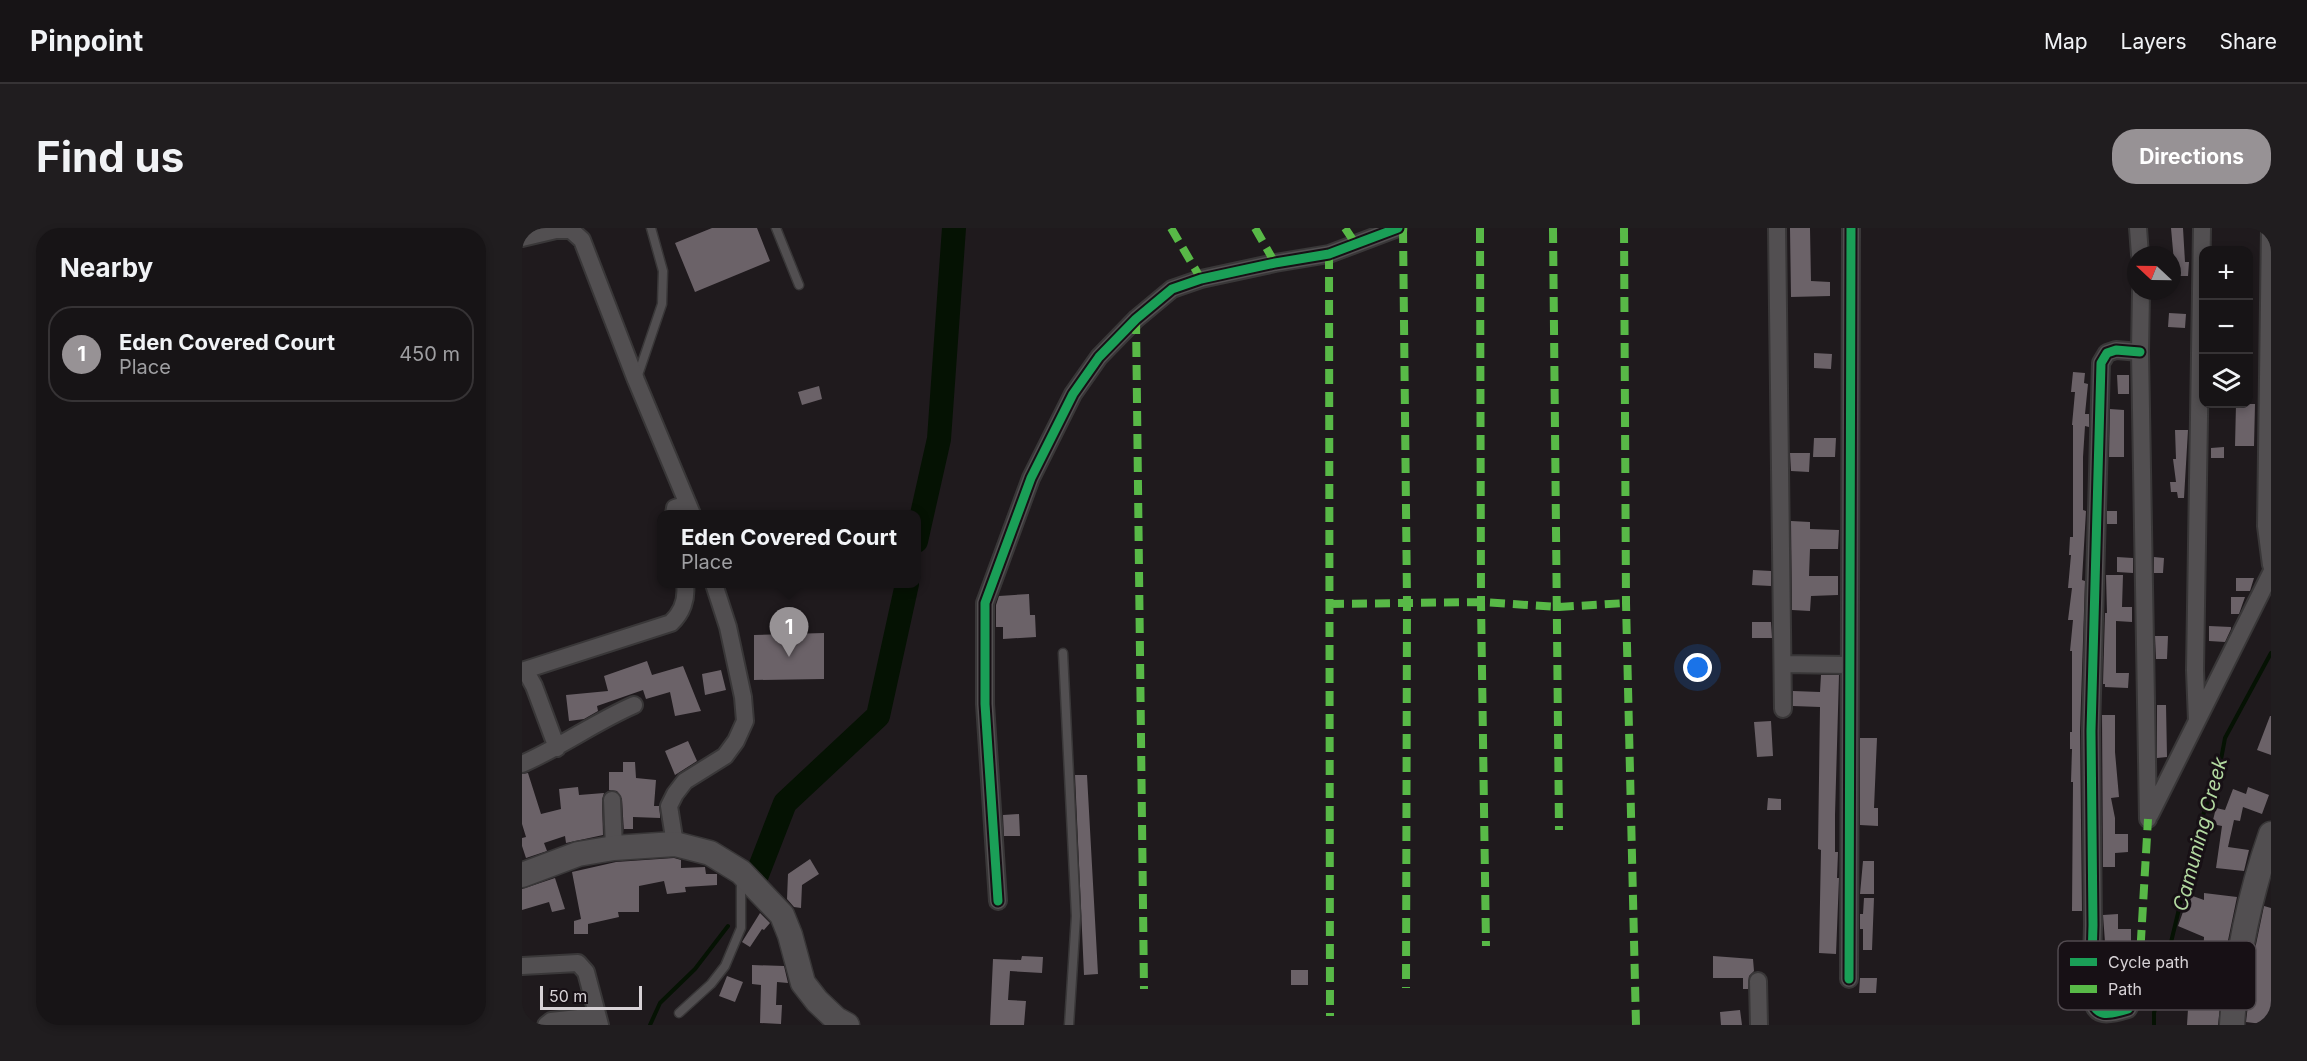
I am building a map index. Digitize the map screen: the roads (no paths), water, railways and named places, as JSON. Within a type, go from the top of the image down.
[{"type":"street","points":[[998,901],[985,704],[985,603],[1031,478],[1073,394],[1099,357],[1136,319],[1172,289],[1200,279],[1329,254],[1398,228]]},
{"type":"street","points":[[1777,228],[1783,710]]},
{"type":"street","points":[[1849,979],[1848,665],[1851,228]]},
{"type":"street","points":[[2138,228],[2139,246]]},
{"type":"street","points":[[2197,721],[2195,670],[2202,228]]},
{"type":"street","points":[[2270,228],[2266,526],[2271,565]]},
{"type":"street","points":[[522,238],[556,230],[571,230],[582,240],[636,380],[690,509],[675,508],[675,510]]},
{"type":"street","points":[[2141,300],[2148,819],[2271,573]]},
{"type":"street","points":[[2092,941],[2091,731],[2101,363],[2107,353],[2116,350],[2140,352]]},
{"type":"street","points":[[557,748],[534,686],[523,671],[671,623],[683,605],[685,588]]},
{"type":"street","points":[[675,844],[669,806],[675,794],[685,782],[725,756],[736,741],[745,721],[743,697],[728,627],[715,588]]},
{"type":"street","points":[[1784,664],[1848,665]]},
{"type":"street","points":[[522,764],[557,748],[605,717],[634,705]]},
{"type":"street","points":[[612,800],[614,848]]},
{"type":"street","points":[[2242,941],[2253,888],[2271,834]]},
{"type":"street","points":[[523,870],[578,854],[614,848],[675,844],[710,853],[741,872],[782,915],[803,982],[816,1000],[836,1019],[847,1025]]},
{"type":"street","points":[[522,966],[578,963],[586,972],[599,1020],[551,1021],[546,1025]]},
{"type":"street","points":[[1758,981],[1758,1025]]},
{"type":"street","points":[[2096,1010],[2108,1014],[2124,1010]]},
{"type":"street","points":[[2232,1025],[2233,1010]]},
{"type":"lane","points":[[636,380],[662,304],[663,271],[651,228]]},
{"type":"lane","points":[[776,228],[798,285]]},
{"type":"lane","points":[[1063,653],[1076,916],[1069,1025]]},
{"type":"lane","points":[[679,1014],[711,984],[725,966],[741,928],[741,872]]},
{"type":"waterway","points":[[921,519],[939,439],[954,228]]},
{"type":"waterway","points":[[757,875],[785,803],[878,716],[906,588]]},
{"type":"waterway","name":"Camuning Creek","points":[[2171,941],[2198,830],[2220,765],[2225,738],[2271,653]]},
{"type":"waterway","points":[[650,1025],[660,1003],[695,969],[728,926]]},
{"type":"waterway","name":"Camuning Creek","points":[[2154,1025],[2155,1010]]},
{"type":"place","name":"Eden Covered Court","points":[[789,657]]}]
